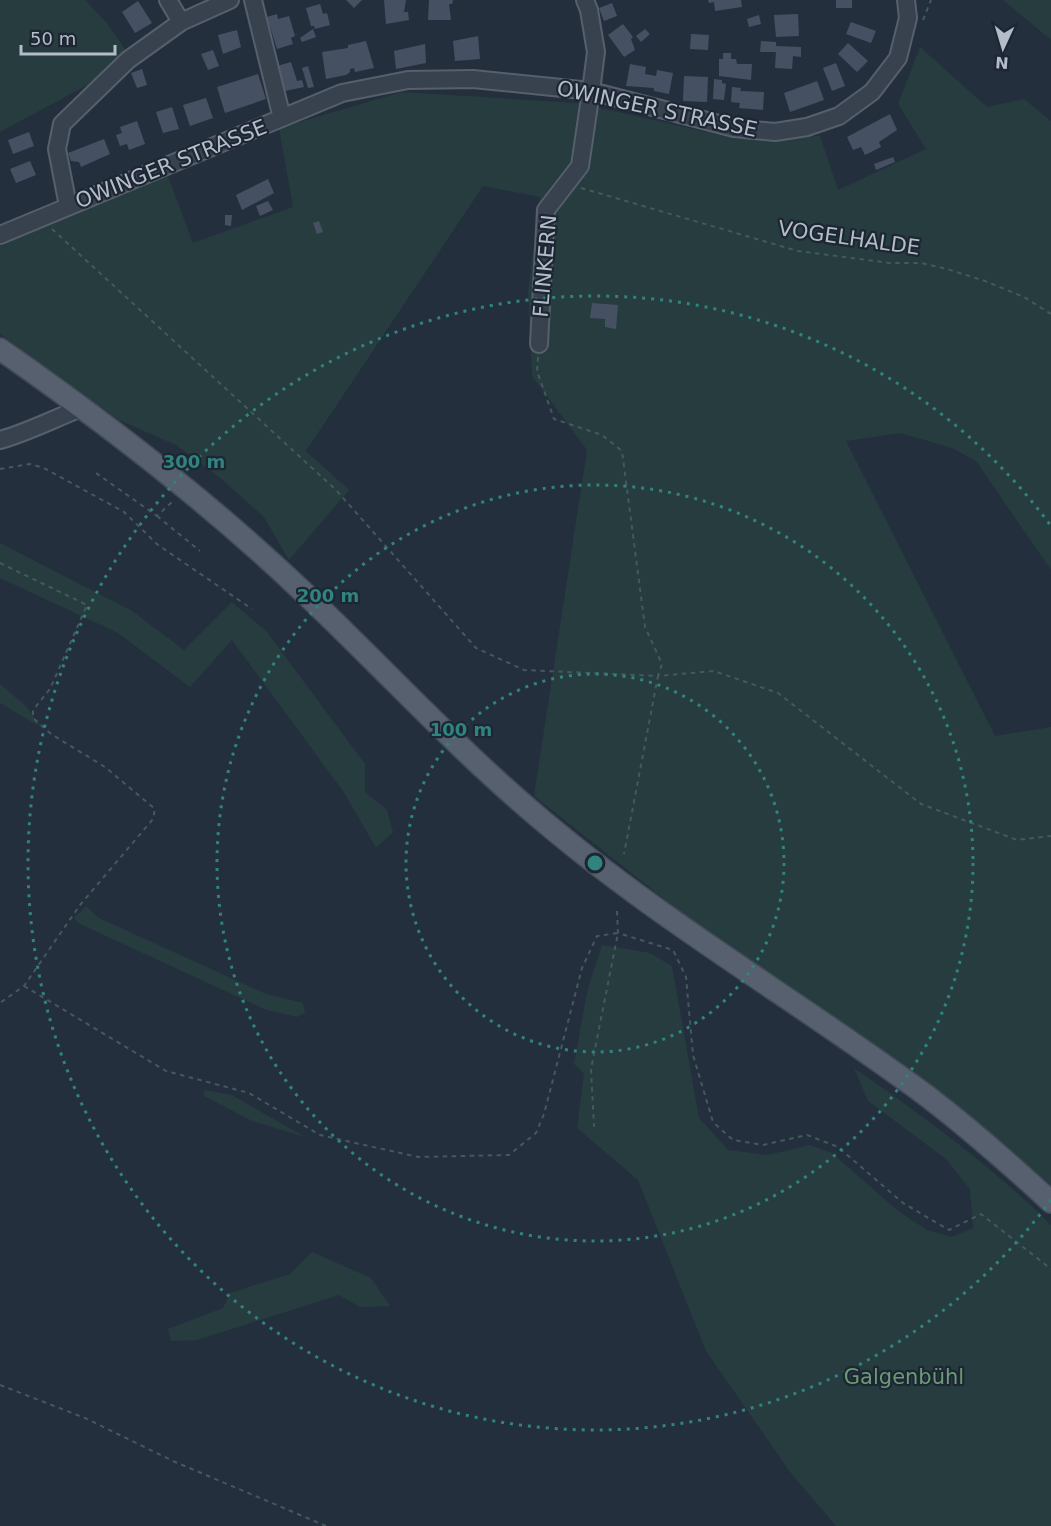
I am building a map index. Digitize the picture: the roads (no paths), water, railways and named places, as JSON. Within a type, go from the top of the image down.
[{"type":"main road","points":[[0,349],[84,407],[205,503],[289,579],[472,759],[557,834],[664,916],[929,1098],[982,1140],[1051,1202]]},
{"type":"street","points":[[168,0],[181,22]]},
{"type":"street","points":[[68,206],[57,150],[62,124],[128,60],[181,22],[230,0]]},
{"type":"street","points":[[253,0],[282,118]]},
{"type":"street","name":"FLINKERN","points":[[538,344],[546,210],[572,180],[580,166],[591,91],[596,52],[589,10],[585,0]]},
{"type":"street","name":"OWINGER STRASSE","points":[[0,235],[342,93],[408,80],[473,79],[591,91],[734,128],[775,132],[807,127],[839,116],[872,92],[898,58],[908,18],[906,0]]},
{"type":"street","points":[[0,440],[33,431],[53,419],[84,407]]},
{"type":"park label","name":"Galgenbühl","points":[[904,1377]]}]
